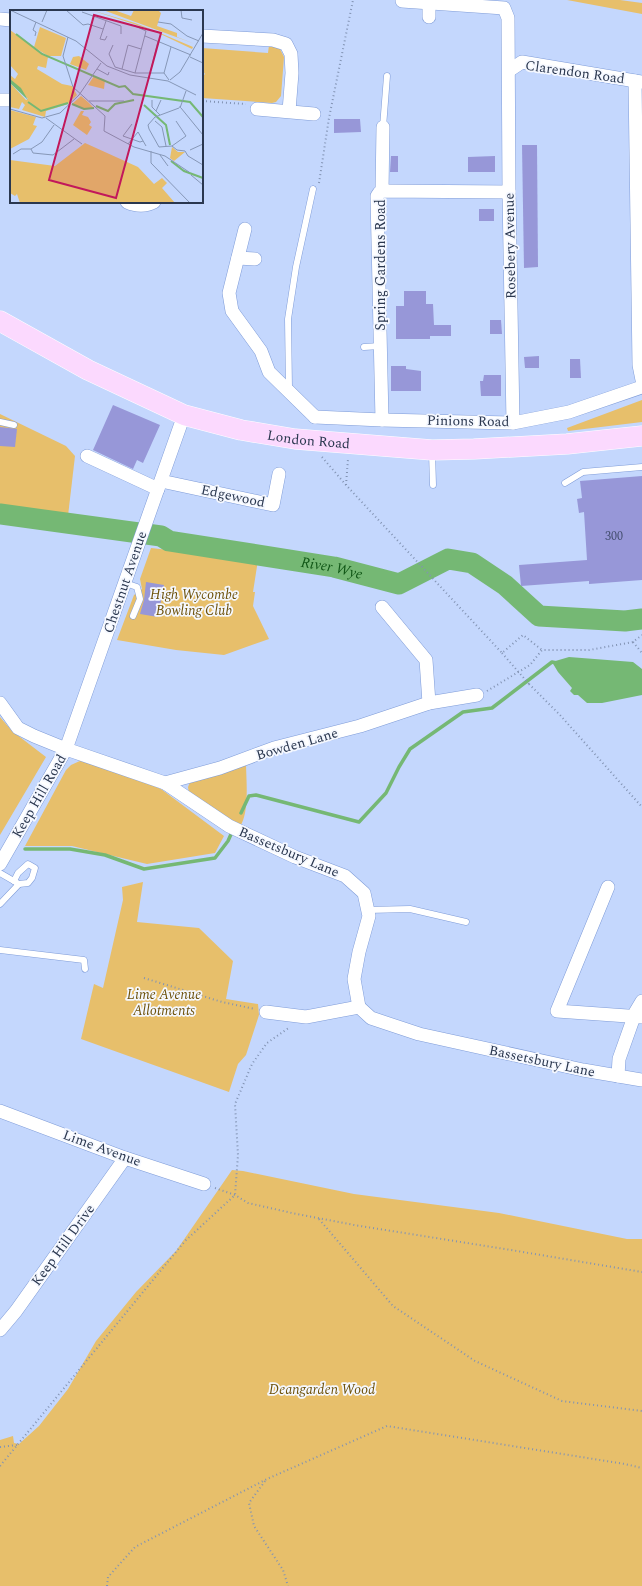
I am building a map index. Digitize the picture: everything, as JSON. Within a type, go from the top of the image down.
[{"type":"main road","name":"London Road","points":[[0,321],[88,370],[184,415],[241,430],[309,441],[432,450],[567,444],[642,436]]},
{"type":"street","points":[[402,1],[429,3],[429,17]]},
{"type":"street","name":"Rosebery Avenue","points":[[429,3],[504,8],[508,18],[510,70],[509,192],[513,422]]},
{"type":"street","points":[[0,19],[10,20]]},
{"type":"street","points":[[203,36],[273,40],[286,44],[291,54],[292,72],[289,111]]},
{"type":"street","name":"Clarendon Road","points":[[510,70],[522,62],[638,82]]},
{"type":"street","points":[[638,82],[639,365],[642,380]]},
{"type":"street","points":[[258,109],[314,114]]},
{"type":"street","points":[[382,191],[383,127]]},
{"type":"street","name":"Spring Gardens Road","points":[[382,420],[377,196],[382,191],[509,192]]},
{"type":"street","points":[[130,203],[148,205],[152,203]]},
{"type":"street","points":[[245,229],[229,293],[232,311],[261,351],[269,372],[315,417],[309,441]]},
{"type":"street","points":[[238,258],[255,260]]},
{"type":"street","name":"Pinions Road","points":[[315,417],[382,420],[513,422],[569,412],[642,387]]},
{"type":"street","name":"Chestnut Avenue","points":[[66,749],[184,415]]},
{"type":"street","points":[[87,456],[159,485]]},
{"type":"street","name":"Edgewood","points":[[159,485],[273,505],[279,474]]},
{"type":"street","points":[[382,608],[426,660],[429,703]]},
{"type":"street","name":"Bowden Lane","points":[[166,783],[220,768],[274,748],[360,726],[429,703],[477,695]]},
{"type":"street","name":"Bassetsbury Lane","points":[[0,704],[18,728],[66,749],[166,783],[229,826],[295,857],[345,876],[364,893],[369,916],[359,952],[354,979],[359,1007],[371,1018],[419,1034],[583,1070],[642,1080]]},
{"type":"street","name":"Keep Hill Road","points":[[0,864],[66,749]]},
{"type":"street","points":[[608,887],[557,1011],[638,1016]]},
{"type":"street","points":[[618,1076],[619,1059],[638,1016],[642,1001]]},
{"type":"street","points":[[266,1012],[306,1016],[359,1007]]},
{"type":"street","name":"Lime Avenue","points":[[0,1111],[125,1158],[204,1184]]},
{"type":"street","name":"Keep Hill Drive","points":[[0,1330],[16,1311],[125,1158]]},
{"type":"lane","points":[[383,127],[387,76]]},
{"type":"lane","points":[[289,391],[288,319],[296,267],[313,189]]},
{"type":"lane","points":[[364,347],[380,346]]},
{"type":"lane","points":[[0,422],[14,425]]},
{"type":"lane","points":[[432,450],[433,485]]},
{"type":"lane","points":[[565,483],[583,472],[642,467]]},
{"type":"lane","points":[[125,582],[137,587],[140,599],[134,616]]},
{"type":"lane","points":[[0,873],[16,883],[0,904]]},
{"type":"lane","points":[[367,910],[410,909],[466,922]]},
{"type":"lane","points":[[0,950],[84,960],[85,969]]},
{"type":"path","points":[[313,189],[319,185],[329,118],[353,0]]},
{"type":"path","points":[[203,101],[253,105],[258,109]]},
{"type":"path","points":[[309,441],[346,485],[529,684],[560,715],[642,807]]},
{"type":"path","points":[[341,444],[348,459],[346,485]]},
{"type":"path","points":[[502,653],[523,635],[542,650],[590,650],[633,642],[642,635]]},
{"type":"path","points":[[633,642],[642,653]]},
{"type":"path","points":[[477,695],[491,689],[530,665],[542,650]]},
{"type":"path","points":[[144,978],[222,1002],[251,1007],[266,1012]]},
{"type":"path","points":[[0,1466],[185,1241],[235,1195],[238,1155],[235,1104],[252,1064],[267,1043],[306,1016]]},
{"type":"path","points":[[204,1184],[235,1195],[248,1203],[318,1218],[642,1272]]},
{"type":"path","points":[[318,1218],[393,1306],[475,1361],[562,1400],[642,1411]]},
{"type":"path","points":[[107,1586],[108,1578],[135,1547],[266,1479],[387,1426],[642,1468]]},
{"type":"path","points":[[0,1447],[17,1445]]},
{"type":"path","points":[[266,1479],[249,1504],[254,1526],[283,1570],[288,1586]]},
{"type":"green space","points":[[567,0],[620,0],[642,3],[642,14]]},
{"type":"green space","points":[[269,45],[280,49],[284,57],[281,96],[276,102],[272,103],[203,98],[203,76],[205,74],[203,71],[203,48],[268,53]]},
{"type":"green space","points":[[642,400],[642,422],[568,431],[567,428]]},
{"type":"green space","points":[[0,414],[66,446],[75,456],[68,516],[0,508]]},
{"type":"green space","name":"High Wycombe Bowling Club","points":[[151,548],[258,560],[253,592],[255,592],[253,606],[269,639],[224,655],[176,650],[117,640],[134,595],[142,589],[140,579]]},
{"type":"green space","points":[[0,717],[12,731],[46,757],[0,835]]},
{"type":"green space","points":[[82,760],[114,769],[161,789],[224,836],[215,853],[147,864],[72,846],[25,846],[66,770],[71,765]]},
{"type":"green space","points":[[246,762],[246,804],[245,813],[240,827],[189,793],[188,787],[191,780]]},
{"type":"green space","name":"Lime Avenue Allotments","points":[[143,882],[137,922],[199,928],[233,961],[226,999],[258,1004],[259,1015],[246,1055],[238,1064],[229,1092],[81,1039],[94,984],[103,988],[123,900],[122,887]]},
{"type":"green space","name":"Deangarden Wood","points":[[232,1170],[354,1194],[499,1213],[627,1239],[642,1239],[642,1586],[0,1586],[0,1440],[13,1436],[14,1443],[19,1444],[39,1426],[68,1389],[96,1341],[136,1292],[176,1251]]},
{"type":"shaded area","points":[[569,657],[633,662],[642,669],[642,695],[602,703],[587,703],[578,695],[574,695],[570,691],[572,688],[558,672],[552,662]]},
{"type":"building","points":[[334,119],[360,119],[361,132],[334,133]]},
{"type":"building","points":[[522,145],[537,145],[538,267],[524,268]]},
{"type":"building","points":[[391,156],[398,156],[398,172],[390,172]]},
{"type":"building","points":[[495,156],[495,172],[468,172],[468,157]]},
{"type":"building","points":[[479,209],[494,209],[494,221],[479,221]]},
{"type":"building","points":[[404,291],[426,291],[426,304],[433,304],[434,325],[451,325],[451,336],[430,336],[430,339],[396,339],[396,306],[404,306]]},
{"type":"building","points":[[490,320],[501,320],[502,334],[490,334]]},
{"type":"building","points":[[539,356],[539,368],[525,368],[524,357]]},
{"type":"building","points":[[570,359],[580,359],[581,378],[570,378]]},
{"type":"building","points":[[391,366],[406,366],[406,369],[421,371],[421,391],[391,391]]},
{"type":"building","points":[[484,375],[501,375],[501,396],[481,396],[480,381],[483,381]]},
{"type":"building","points":[[113,405],[160,425],[143,463],[137,460],[133,469],[93,450]]},
{"type":"building","points":[[0,427],[17,429],[15,447],[0,446]]},
{"type":"building","points":[[642,476],[642,580],[589,584],[589,581],[521,586],[519,565],[587,560],[584,512],[579,513],[577,499],[582,498],[580,481]]},
{"type":"building","points":[[146,582],[164,585],[158,617],[140,614],[144,600]]},
{"type":"waterway","name":"River Wye","points":[[0,514],[161,536],[169,541],[334,567],[399,584],[448,559],[472,563],[505,585],[539,616],[625,621],[642,619]]},
{"type":"waterway","points":[[241,813],[249,796],[256,795],[359,822],[386,793],[410,749],[463,712],[492,708],[552,662],[557,663]]},
{"type":"waterway","points":[[25,849],[70,849],[105,855],[144,869],[215,858],[228,841],[232,832]]}]
